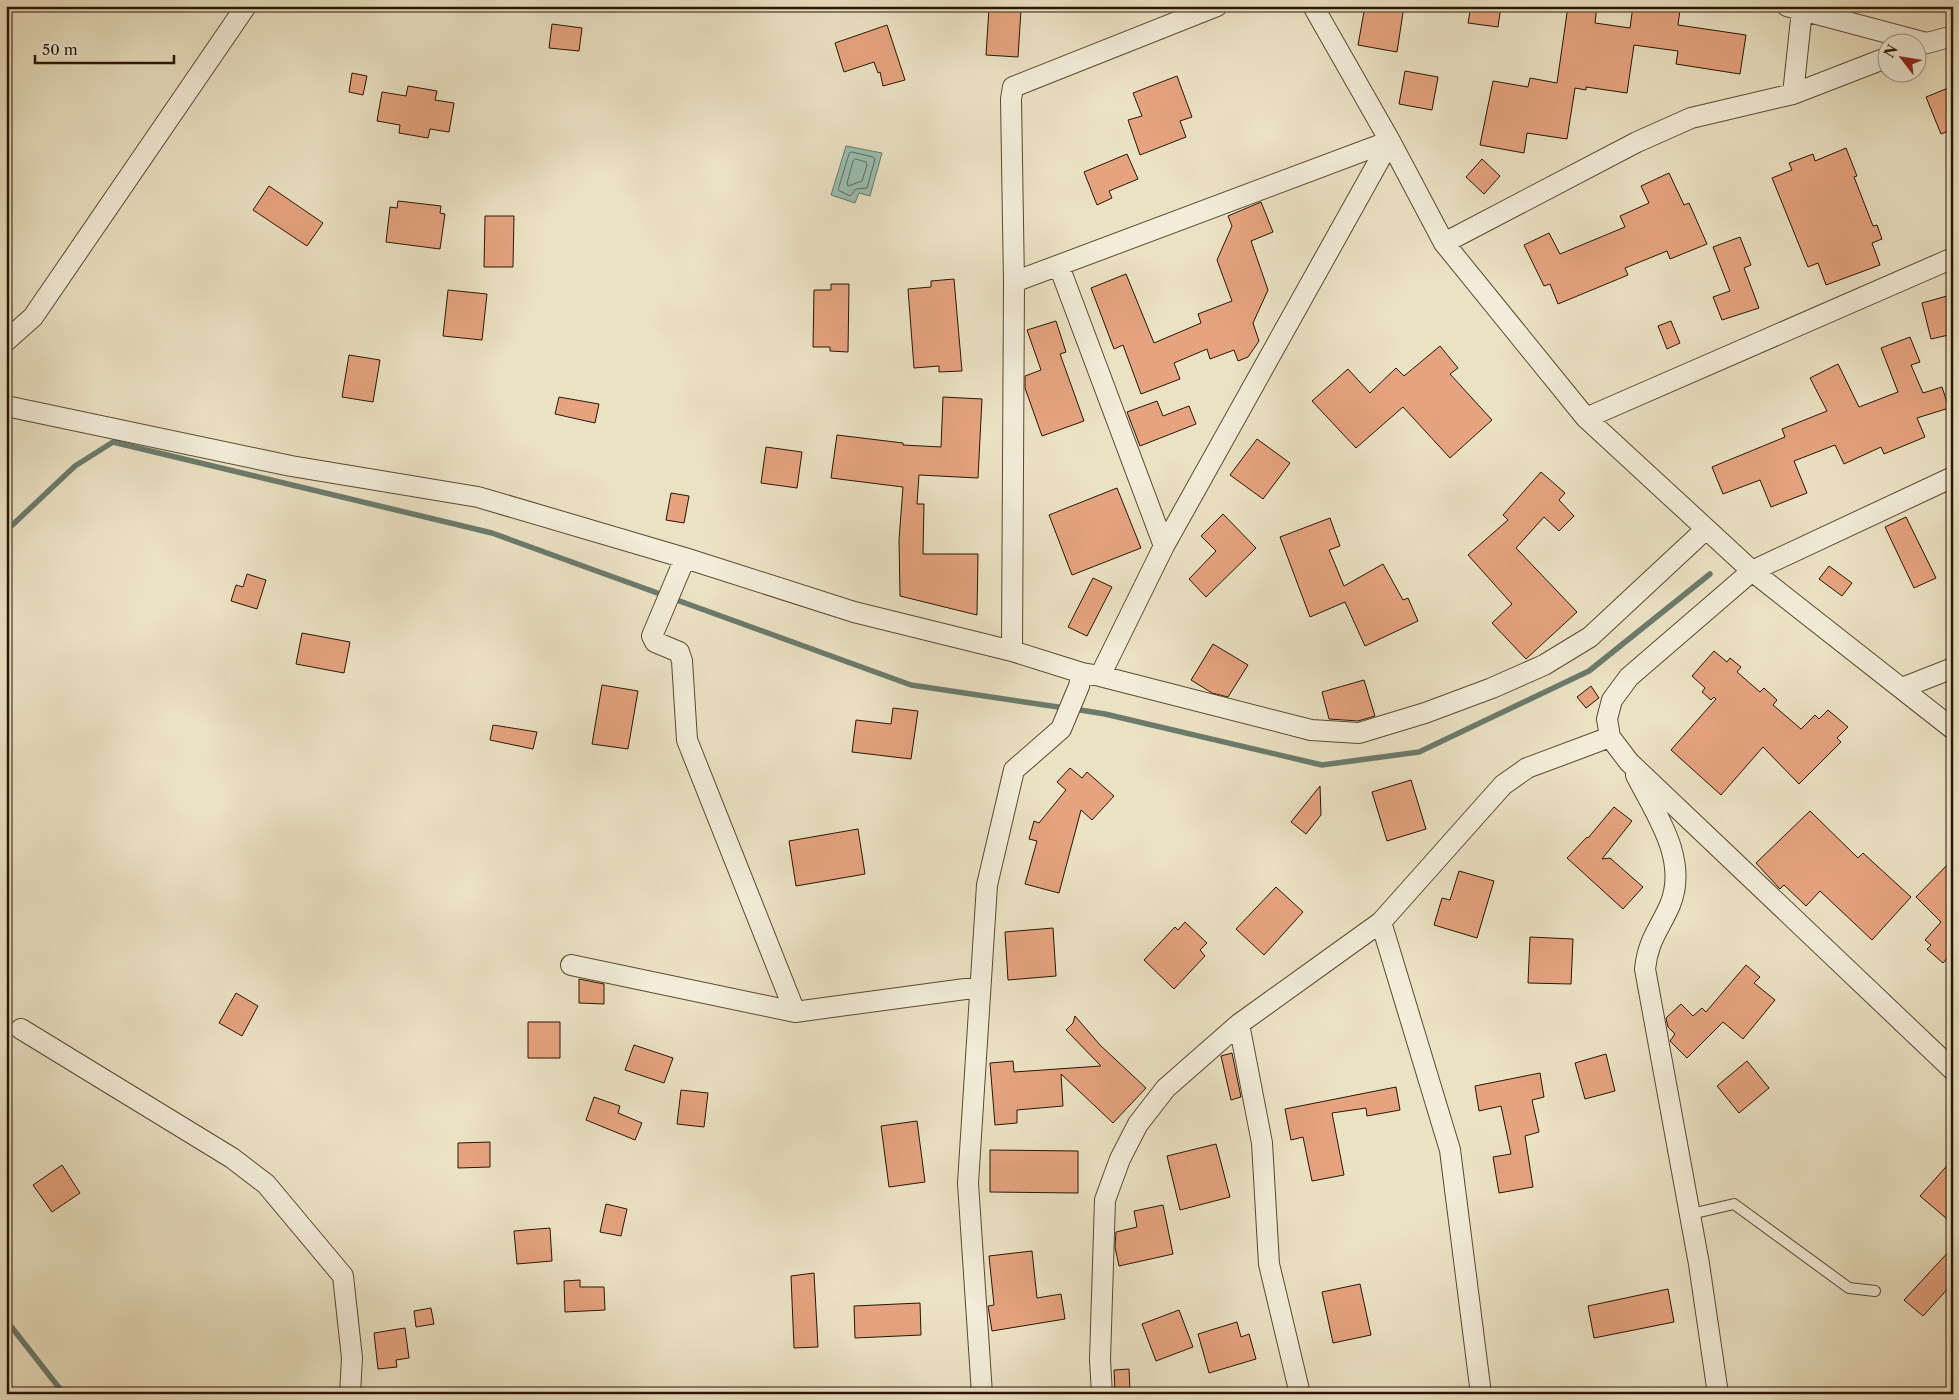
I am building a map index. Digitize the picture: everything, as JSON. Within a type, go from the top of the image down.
[{"type":"street","points":[[6,341],[33,318],[246,6]]},
{"type":"street","points":[[1012,651],[1014,282],[1011,99],[1014,87],[1217,6]]},
{"type":"street","points":[[1313,6],[1390,141],[1444,243],[1586,418],[1752,571],[1953,729]]},
{"type":"street","points":[[1793,94],[1794,8],[1879,32]]},
{"type":"street","points":[[1926,43],[1953,36]]},
{"type":"street","points":[[1444,243],[1637,142],[1691,118],[1793,94],[1876,62]]},
{"type":"street","points":[[1014,282],[1390,141]]},
{"type":"street","points":[[982,1394],[968,1183],[987,885],[1014,770],[1061,729],[1087,678],[1164,546],[1390,141]]},
{"type":"street","points":[[1586,418],[1953,258]]},
{"type":"street","points":[[1059,266],[1164,546]]},
{"type":"street","points":[[6,406],[290,466],[478,497],[684,558],[854,612],[1012,651],[1087,678],[1312,730],[1359,733],[1426,713],[1492,688],[1544,665],[1590,637],[1706,529]]},
{"type":"street","points":[[1953,477],[1752,571],[1630,677],[1612,700],[1607,719],[1610,737],[1629,762],[1953,1070]]},
{"type":"street","points":[[684,558],[652,636],[655,642],[680,652],[687,740],[795,1012]]},
{"type":"street","points":[[1902,688],[1953,668]]},
{"type":"street","points":[[1102,1394],[1100,1360],[1105,1200],[1120,1159],[1138,1124],[1166,1088],[1239,1024],[1380,922],[1503,785],[1527,768],[1610,737]]},
{"type":"street","points":[[1629,762],[1672,847],[1675,875],[1671,903],[1647,949],[1645,969],[1691,1214],[1718,1394]]},
{"type":"street","points":[[1380,922],[1450,1150],[1481,1394]]},
{"type":"street","points":[[571,965],[795,1012],[980,987]]},
{"type":"street","points":[[1239,1024],[1262,1143],[1269,1264],[1300,1394]]},
{"type":"street","points":[[21,1028],[232,1158],[266,1184],[342,1276],[352,1358],[350,1394]]},
{"type":"lane","points":[[1691,1214],[1734,1204],[1849,1288],[1875,1291]]},
{"type":"water","points":[[846,146],[882,153],[870,196],[859,193],[855,203],[831,195]]},
{"type":"building","points":[[1365,6],[1404,6],[1397,52],[1358,45]]},
{"type":"building","points":[[1471,6],[1501,6],[1498,27],[1468,23]]},
{"type":"building","points":[[1568,6],[1597,6],[1595,23],[1630,28],[1633,6],[1680,10],[1678,25],[1746,35],[1740,74],[1676,64],[1678,51],[1634,45],[1627,93],[1586,87],[1586,90],[1575,88],[1567,139],[1527,133],[1524,153],[1480,145],[1493,81],[1528,87],[1530,78],[1557,83]]},
{"type":"building","points":[[989,8],[1021,10],[1018,57],[986,55]]},
{"type":"building","points":[[552,24],[582,28],[579,51],[549,48]]},
{"type":"building","points":[[887,25],[905,80],[883,86],[880,72],[878,73],[874,62],[844,72],[835,43]]},
{"type":"building","points":[[1405,71],[1438,77],[1432,110],[1399,104]]},
{"type":"building","points":[[352,73],[367,76],[363,95],[349,92]]},
{"type":"building","points":[[1177,76],[1192,117],[1180,121],[1186,137],[1140,155],[1128,120],[1142,116],[1133,93]]},
{"type":"building","points":[[408,86],[437,91],[435,100],[454,103],[449,132],[430,129],[428,138],[399,133],[400,125],[377,121],[382,92],[406,96]]},
{"type":"building","points":[[1953,86],[1953,129],[1941,134],[1926,97]]},
{"type":"building","points":[[1846,148],[1857,176],[1854,177],[1873,226],[1877,225],[1882,239],[1872,243],[1880,265],[1826,285],[1818,263],[1808,267],[1772,178],[1792,170],[1789,163],[1813,154],[1815,161]]},
{"type":"building","points":[[1127,154],[1138,179],[1109,191],[1112,198],[1097,205],[1084,172]]},
{"type":"building","points":[[1482,159],[1500,176],[1484,194],[1466,177]]},
{"type":"building","points":[[1669,173],[1684,205],[1689,203],[1707,244],[1670,259],[1667,251],[1625,268],[1628,275],[1558,304],[1550,284],[1544,286],[1524,245],[1549,233],[1560,254],[1625,227],[1620,216],[1649,203],[1641,186]]},
{"type":"building","points":[[269,186],[323,223],[307,246],[253,210]]},
{"type":"building","points":[[398,201],[441,206],[440,213],[445,214],[440,249],[386,242],[390,207],[397,208]]},
{"type":"building","points":[[1261,202],[1273,232],[1251,241],[1268,290],[1253,323],[1259,341],[1248,357],[1238,361],[1234,350],[1210,359],[1207,349],[1174,363],[1180,379],[1141,394],[1123,345],[1114,349],[1091,288],[1126,274],[1154,343],[1201,323],[1198,314],[1232,301],[1217,260],[1232,226],[1228,216]]},
{"type":"building","points":[[485,216],[514,216],[513,267],[484,267]]},
{"type":"building","points":[[1740,237],[1751,265],[1744,268],[1759,308],[1722,320],[1713,297],[1730,291],[1713,247]]},
{"type":"building","points":[[954,279],[962,371],[939,372],[939,366],[914,368],[908,289],[931,287],[931,281]]},
{"type":"building","points":[[831,284],[849,284],[848,352],[830,351],[830,347],[813,347],[814,290],[831,290]]},
{"type":"building","points":[[448,290],[487,294],[482,340],[443,336]]},
{"type":"building","points":[[1947,296],[1953,320],[1953,334],[1931,339],[1922,303]]},
{"type":"building","points":[[1056,321],[1066,352],[1060,354],[1084,421],[1042,436],[1025,388],[1025,376],[1041,370],[1027,330]]},
{"type":"building","points":[[1671,321],[1680,343],[1667,349],[1658,326]]},
{"type":"building","points":[[1910,337],[1920,362],[1911,365],[1923,393],[1942,387],[1949,408],[1917,418],[1925,437],[1884,454],[1881,447],[1844,464],[1835,445],[1794,461],[1807,493],[1771,507],[1760,480],[1723,494],[1712,467],[1785,437],[1782,429],[1827,411],[1810,378],[1838,364],[1859,407],[1898,392],[1881,348]]},
{"type":"building","points":[[1440,346],[1458,368],[1450,374],[1492,420],[1450,458],[1403,407],[1356,448],[1312,401],[1348,369],[1370,393],[1396,368],[1404,376]]},
{"type":"building","points":[[349,355],[380,360],[373,402],[342,397]]},
{"type":"building","points":[[559,397],[599,404],[595,423],[555,414]]},
{"type":"building","points":[[943,397],[982,399],[978,478],[919,475],[917,504],[924,504],[923,554],[978,554],[977,615],[900,596],[899,540],[903,487],[831,478],[837,435],[903,443],[903,445],[941,447]]},
{"type":"building","points":[[1157,401],[1163,416],[1189,406],[1196,424],[1140,446],[1127,412]]},
{"type":"building","points":[[1257,439],[1290,463],[1263,499],[1230,475]]},
{"type":"building","points":[[766,447],[802,452],[797,488],[761,483]]},
{"type":"building","points":[[1541,472],[1565,493],[1559,500],[1574,516],[1559,531],[1544,517],[1516,548],[1577,612],[1526,659],[1492,623],[1512,604],[1468,555],[1508,520],[1503,515]]},
{"type":"building","points":[[1117,488],[1141,548],[1072,575],[1049,515]]},
{"type":"building","points":[[671,493],[689,496],[684,523],[666,520]]},
{"type":"building","points":[[1223,514],[1256,548],[1206,597],[1189,579],[1216,551],[1201,536]]},
{"type":"building","points":[[1906,517],[1936,578],[1914,588],[1885,527]]},
{"type":"building","points":[[1330,518],[1340,546],[1329,550],[1344,586],[1383,564],[1403,600],[1408,598],[1418,621],[1365,646],[1345,602],[1310,617],[1280,537]]},
{"type":"building","points":[[1829,566],[1852,583],[1842,596],[1819,579]]},
{"type":"building","points":[[247,574],[266,580],[257,609],[231,601],[236,585],[243,587]]},
{"type":"building","points":[[1093,578],[1112,587],[1087,636],[1068,627]]},
{"type":"building","points":[[302,633],[350,642],[344,673],[296,664]]},
{"type":"building","points":[[1213,644],[1248,665],[1228,697],[1212,693],[1191,680]]},
{"type":"building","points":[[1714,651],[1727,662],[1730,658],[1741,667],[1737,672],[1760,692],[1764,688],[1777,700],[1773,705],[1801,729],[1815,715],[1819,719],[1828,710],[1848,727],[1837,738],[1841,742],[1799,784],[1763,747],[1721,795],[1671,750],[1716,699],[1714,697],[1711,700],[1702,692],[1705,688],[1692,676]]},
{"type":"building","points":[[1364,680],[1375,716],[1358,721],[1329,719],[1322,692]]},
{"type":"building","points":[[602,685],[638,691],[628,749],[592,744]]},
{"type":"building","points":[[1591,686],[1599,698],[1586,708],[1577,697]]},
{"type":"building","points":[[893,708],[918,711],[911,759],[852,752],[856,720],[891,724]]},
{"type":"building","points":[[493,725],[537,732],[533,749],[490,740]]},
{"type":"building","points":[[1070,768],[1082,778],[1087,772],[1114,796],[1092,820],[1081,810],[1059,893],[1025,884],[1037,841],[1029,839],[1034,821],[1039,823],[1066,790],[1057,782]]},
{"type":"building","points":[[1411,780],[1426,829],[1387,841],[1372,792]]},
{"type":"building","points":[[1320,786],[1321,815],[1306,834],[1291,822]]},
{"type":"building","points":[[1614,807],[1632,821],[1602,859],[1610,858],[1643,887],[1623,909],[1567,858],[1588,838]]},
{"type":"building","points":[[1810,811],[1858,858],[1863,853],[1911,897],[1872,940],[1820,891],[1806,906],[1784,885],[1780,889],[1756,863]]},
{"type":"building","points":[[858,829],[865,874],[796,886],[789,841]]},
{"type":"building","points":[[1953,859],[1953,952],[1943,963],[1927,949],[1931,945],[1925,940],[1941,922],[1916,897]]},
{"type":"building","points":[[1459,871],[1494,881],[1477,938],[1434,925],[1442,898],[1450,900]]},
{"type":"building","points":[[1276,887],[1303,912],[1264,955],[1236,929]]},
{"type":"building","points":[[1185,922],[1207,943],[1200,950],[1205,956],[1174,989],[1144,960],[1175,927],[1178,930]]},
{"type":"building","points":[[1053,928],[1056,976],[1008,980],[1005,932]]},
{"type":"building","points":[[1530,937],[1573,939],[1571,984],[1528,983]]},
{"type":"building","points":[[1746,965],[1760,977],[1754,983],[1775,1000],[1743,1039],[1723,1022],[1687,1058],[1670,1041],[1675,1034],[1668,1027],[1666,1018],[1681,1004],[1693,1016],[1702,1008],[1706,1012]]},
{"type":"building","points":[[579,979],[604,984],[604,1004],[579,1003]]},
{"type":"building","points":[[236,993],[258,1006],[242,1036],[219,1023]]},
{"type":"building","points":[[1075,1016],[1100,1045],[1146,1088],[1113,1123],[1061,1074],[1063,1106],[1017,1110],[1017,1123],[995,1125],[990,1063],[1013,1061],[1014,1072],[1101,1066],[1066,1030],[1073,1023]]},
{"type":"building","points":[[528,1022],[560,1022],[560,1058],[528,1058]]},
{"type":"building","points":[[634,1045],[673,1058],[664,1083],[625,1070]]},
{"type":"building","points":[[1232,1053],[1241,1097],[1231,1100],[1221,1056]]},
{"type":"building","points":[[1606,1054],[1615,1091],[1585,1099],[1575,1063]]},
{"type":"building","points":[[1747,1061],[1769,1088],[1739,1113],[1717,1086]]},
{"type":"building","points":[[1540,1073],[1544,1097],[1532,1100],[1539,1132],[1525,1136],[1533,1187],[1499,1193],[1493,1157],[1511,1154],[1501,1106],[1479,1111],[1475,1086]]},
{"type":"building","points":[[1396,1087],[1400,1110],[1367,1116],[1366,1108],[1332,1113],[1344,1175],[1312,1181],[1303,1137],[1291,1140],[1285,1109]]},
{"type":"building","points":[[681,1090],[708,1093],[704,1127],[677,1124]]},
{"type":"building","points":[[594,1097],[620,1106],[618,1113],[642,1123],[635,1140],[586,1120]]},
{"type":"building","points":[[917,1121],[925,1182],[889,1187],[881,1126]]},
{"type":"building","points":[[490,1142],[490,1167],[458,1168],[458,1143]]},
{"type":"building","points":[[1216,1144],[1230,1197],[1180,1210],[1167,1156]]},
{"type":"building","points":[[990,1150],[1078,1151],[1078,1193],[990,1192]]},
{"type":"building","points":[[1953,1159],[1953,1224],[1920,1196]]},
{"type":"building","points":[[62,1165],[80,1193],[52,1212],[33,1185]]},
{"type":"building","points":[[606,1204],[627,1209],[621,1236],[600,1232]]},
{"type":"building","points":[[1163,1205],[1173,1254],[1119,1266],[1115,1247],[1116,1232],[1137,1227],[1134,1211]]},
{"type":"building","points":[[550,1228],[552,1261],[517,1264],[514,1231]]},
{"type":"building","points":[[1953,1247],[1953,1283],[1923,1316],[1904,1300]]},
{"type":"building","points":[[1032,1251],[1037,1298],[1061,1294],[1065,1319],[992,1331],[988,1306],[994,1305],[989,1256]]},
{"type":"building","points":[[814,1273],[818,1347],[794,1348],[791,1276]]},
{"type":"building","points":[[580,1280],[580,1287],[604,1287],[605,1310],[565,1312],[564,1281]]},
{"type":"building","points":[[1360,1284],[1371,1335],[1333,1343],[1322,1292]]},
{"type":"building","points":[[1668,1289],[1674,1322],[1594,1338],[1588,1306]]},
{"type":"building","points":[[920,1303],[921,1335],[855,1338],[854,1306]]},
{"type":"building","points":[[431,1308],[434,1324],[416,1327],[414,1311]]},
{"type":"building","points":[[1179,1310],[1193,1347],[1156,1361],[1142,1324]]},
{"type":"building","points":[[1237,1322],[1241,1337],[1249,1334],[1256,1359],[1209,1373],[1198,1334]]},
{"type":"building","points":[[405,1328],[409,1358],[396,1360],[397,1367],[378,1369],[374,1333]]},
{"type":"building","points":[[1129,1369],[1130,1389],[1115,1390],[1114,1370]]},
{"type":"waterway","points":[[6,531],[75,466],[113,442],[492,533],[911,685],[1065,708]]},
{"type":"waterway","points":[[1074,709],[1105,714],[1322,765],[1419,752],[1589,671],[1710,574]]},
{"type":"waterway","points":[[6,1320],[64,1394]]}]
